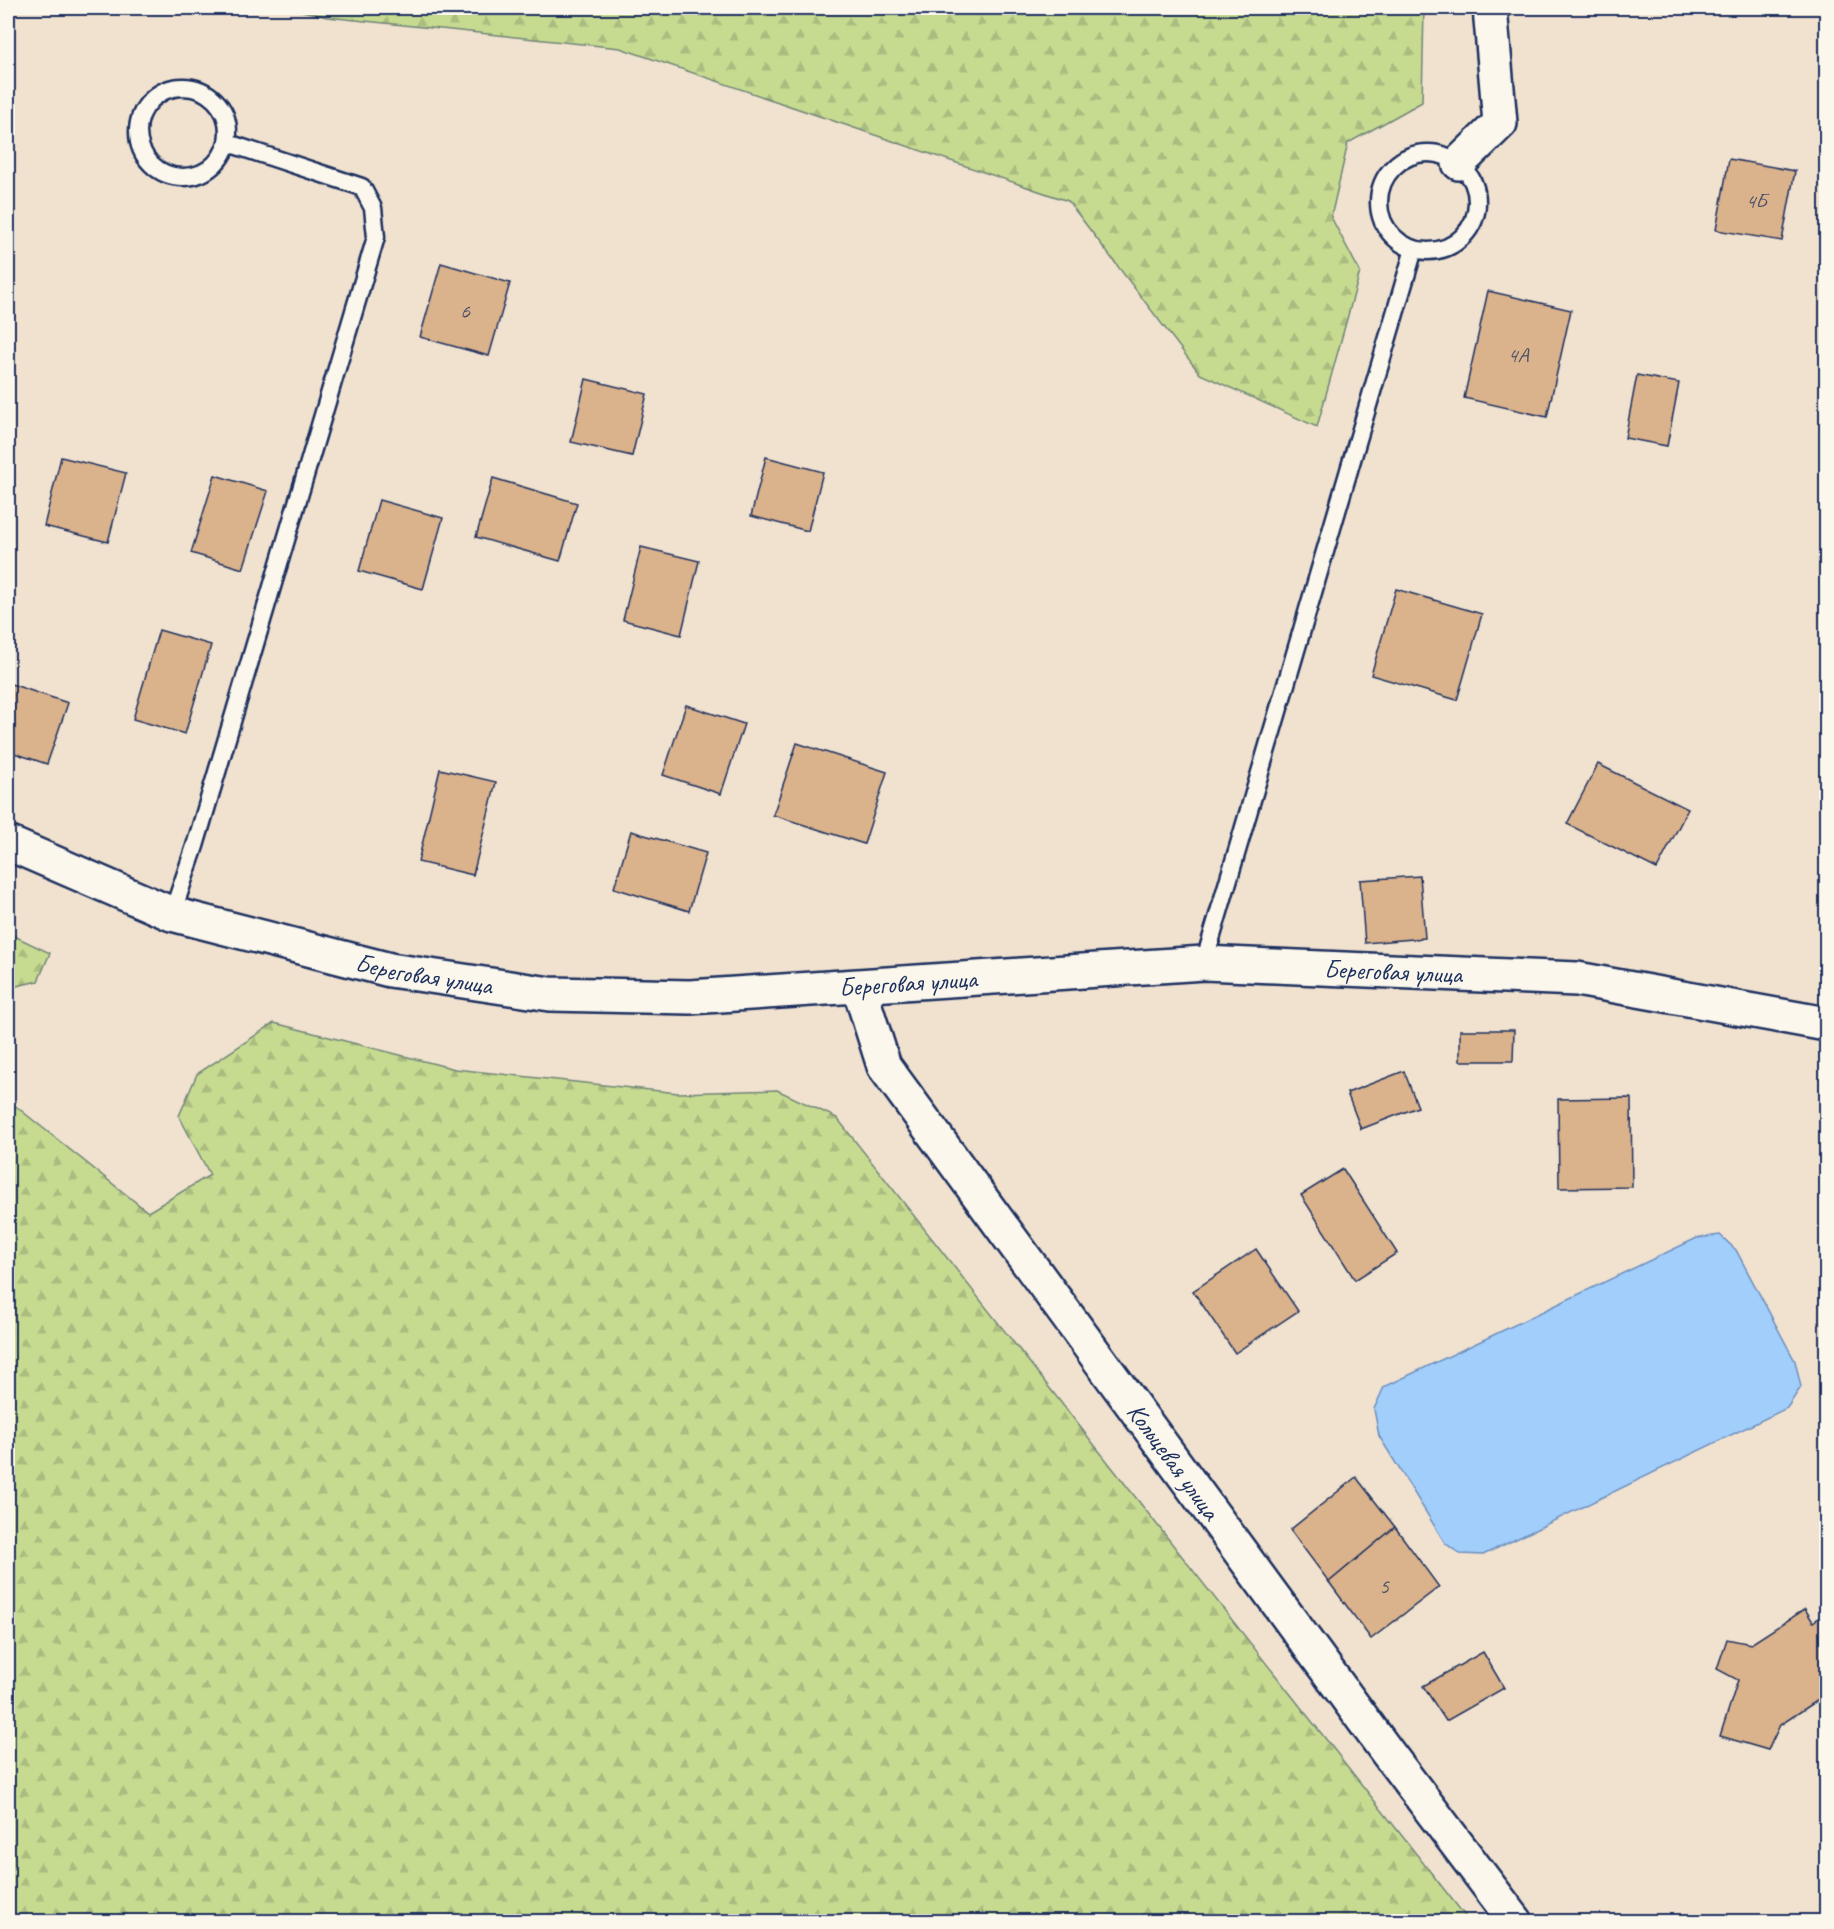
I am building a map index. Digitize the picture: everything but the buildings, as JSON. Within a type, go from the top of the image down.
[{"type":"street","points":[[1459,163],[1500,123],[1490,8]]},
{"type":"street","name":"Береговая улица","points":[[8,843],[172,914],[390,970],[550,994],[690,997],[1204,963],[1577,979],[1827,1024]]},
{"type":"street","name":"Кольцевая улица","points":[[859,987],[884,1066],[1387,1752],[1516,1922]]},
{"type":"lane","points":[[196,87],[216,99],[228,121],[228,143],[218,163],[191,178],[161,173],[140,151],[138,122],[147,103],[165,89],[196,87]]},
{"type":"lane","points":[[172,914],[195,846],[376,237],[374,208],[362,187],[228,143]]},
{"type":"lane","points":[[1424,153],[1443,154],[1459,163],[1472,179],[1478,197],[1475,216],[1466,233],[1451,245],[1433,251],[1414,249],[1397,240],[1385,225],[1379,207],[1381,187],[1390,170],[1405,158],[1424,153]]},
{"type":"lane","points":[[1204,963],[1414,249]]},
{"type":"green space","points":[[290,8],[1424,8],[1422,102],[1348,143],[1331,217],[1360,272],[1317,427],[1200,374],[1068,201],[620,48],[327,17]]},
{"type":"green space","points":[[8,933],[50,953],[38,981],[8,988]]},
{"type":"green space","points":[[274,1023],[455,1069],[678,1093],[777,1090],[837,1118],[1469,1921],[8,1921],[8,1100],[148,1212],[210,1175],[179,1116],[197,1074]]},
{"type":"water","points":[[1720,1235],[1736,1250],[1795,1361],[1801,1387],[1787,1408],[1483,1555],[1460,1554],[1445,1543],[1379,1436],[1374,1409],[1384,1387],[1697,1238]]}]
